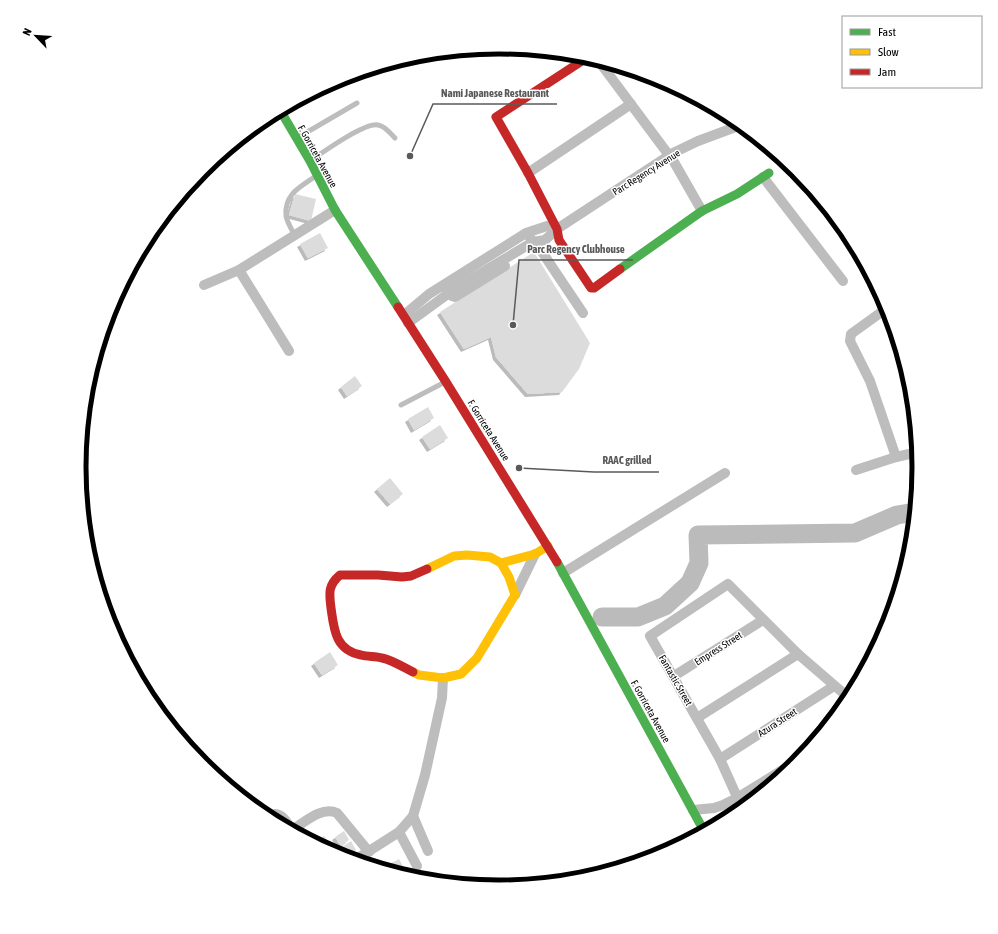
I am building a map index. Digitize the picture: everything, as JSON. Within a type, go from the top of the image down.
[{"type":"street","points":[[580,62],[496,117],[528,173],[557,229],[559,240],[591,288],[594,288],[702,211],[737,195],[766,175],[844,281]]},
{"type":"street","points":[[604,67],[669,156],[702,211]]},
{"type":"street","points":[[528,173],[631,104]]},
{"type":"street","name":"F. Gorriceta Avenue","points":[[283,115],[310,161],[335,210],[446,382],[548,546],[702,827]]},
{"type":"street","name":"Parc Regency Avenue","points":[[446,289],[455,298],[464,293],[535,244],[545,240],[557,229],[660,160],[698,141],[734,128]]},
{"type":"street","points":[[204,285],[239,270],[335,210]]},
{"type":"street","points":[[406,319],[526,233],[547,226],[557,229]]},
{"type":"street","points":[[526,233],[583,313]]},
{"type":"street","points":[[239,270],[289,351]]},
{"type":"street","points":[[882,312],[851,334],[850,341],[870,381],[896,457]]},
{"type":"street","points":[[856,470],[911,453]]},
{"type":"street","points":[[563,573],[725,473]]},
{"type":"street","points":[[501,563],[535,554],[548,546]]},
{"type":"street","points":[[515,595],[510,577],[501,563],[490,557],[467,555],[454,556],[411,576],[340,575],[333,581],[329,594],[334,630],[340,643],[348,651],[383,658],[419,675],[443,678],[461,674],[477,658],[515,595],[535,554]]},
{"type":"street","name":"Fantastic Street","points":[[739,802],[720,759],[650,636],[728,584],[763,620]]},
{"type":"street","points":[[763,620],[834,686],[845,692]]},
{"type":"street","name":"Empress Street","points":[[674,676],[763,620]]},
{"type":"street","points":[[697,718],[798,654]]},
{"type":"street","points":[[362,856],[399,832],[414,816],[425,775],[442,698],[443,678]]},
{"type":"street","name":"Azura Street","points":[[720,759],[834,686]]},
{"type":"street","points":[[692,810],[736,805]]},
{"type":"street","points":[[297,827],[319,814],[334,811],[369,852]]},
{"type":"street","points":[[276,814],[280,814],[287,821]]},
{"type":"street","points":[[414,816],[428,851]]},
{"type":"street","points":[[399,832],[417,866]]},
{"type":"lane","points":[[296,138],[357,103]]},
{"type":"lane","points":[[310,161],[358,130],[371,125],[376,124],[383,126],[395,138]]},
{"type":"lane","points":[[295,236],[286,216],[288,199],[294,192],[317,176]]},
{"type":"lane","points":[[401,405],[446,382]]},
{"type":"building","points":[[295,194],[316,199],[311,221],[289,215]]},
{"type":"building","points":[[320,233],[328,248],[308,258],[300,244]]},
{"type":"building","points":[[534,252],[590,343],[579,369],[562,392],[528,394],[496,357],[491,337],[464,349],[440,312]]},
{"type":"building","points":[[355,376],[362,386],[347,396],[341,387]]},
{"type":"building","points":[[428,407],[434,418],[414,430],[408,419]]},
{"type":"building","points":[[440,425],[448,438],[430,449],[422,437]]},
{"type":"building","points":[[390,478],[403,494],[390,504],[377,489]]},
{"type":"building","points":[[330,652],[338,665],[322,675],[314,663]]},
{"type":"building","points":[[344,831],[349,840],[341,846],[335,837]]},
{"type":"building","points":[[324,836],[330,844],[320,839]]},
{"type":"building","points":[[351,841],[356,850],[352,853],[344,850],[342,847]]},
{"type":"building","points":[[399,859],[404,868],[403,869],[388,865]]},
{"type":"waterway","points":[[602,617],[638,617],[665,606],[690,583],[699,563],[698,535],[855,533],[897,515],[909,513]]},
{"type":"traffic: fast","points":[[283,115],[310,161],[335,210],[398,307]]},
{"type":"traffic: fast","points":[[620,269],[702,211],[737,194],[769,173]]},
{"type":"traffic: fast","points":[[557,562],[702,827]]},
{"type":"traffic: slow","points":[[427,569],[454,556],[467,555],[490,557],[501,563],[535,554],[548,546]]},
{"type":"traffic: slow","points":[[413,672],[419,675],[443,678],[461,674],[477,658],[515,595],[509,577],[501,563]]},
{"type":"traffic: jam","points":[[580,62],[496,117],[528,173],[557,229],[559,240],[591,288],[594,288],[620,269]]},
{"type":"traffic: jam","points":[[398,307],[557,562]]},
{"type":"traffic: jam","points":[[413,672],[386,659],[361,655],[346,648],[337,638],[333,624],[330,590],[333,582],[340,575],[378,575],[402,577],[411,576],[427,569]]},
{"type":"place","name":"Nami Japanese Restaurant","points":[[410,156]]},
{"type":"place","name":"Parc Regency Clubhouse","points":[[513,325]]},
{"type":"place","name":"RAAC grilled","points":[[519,468]]}]
